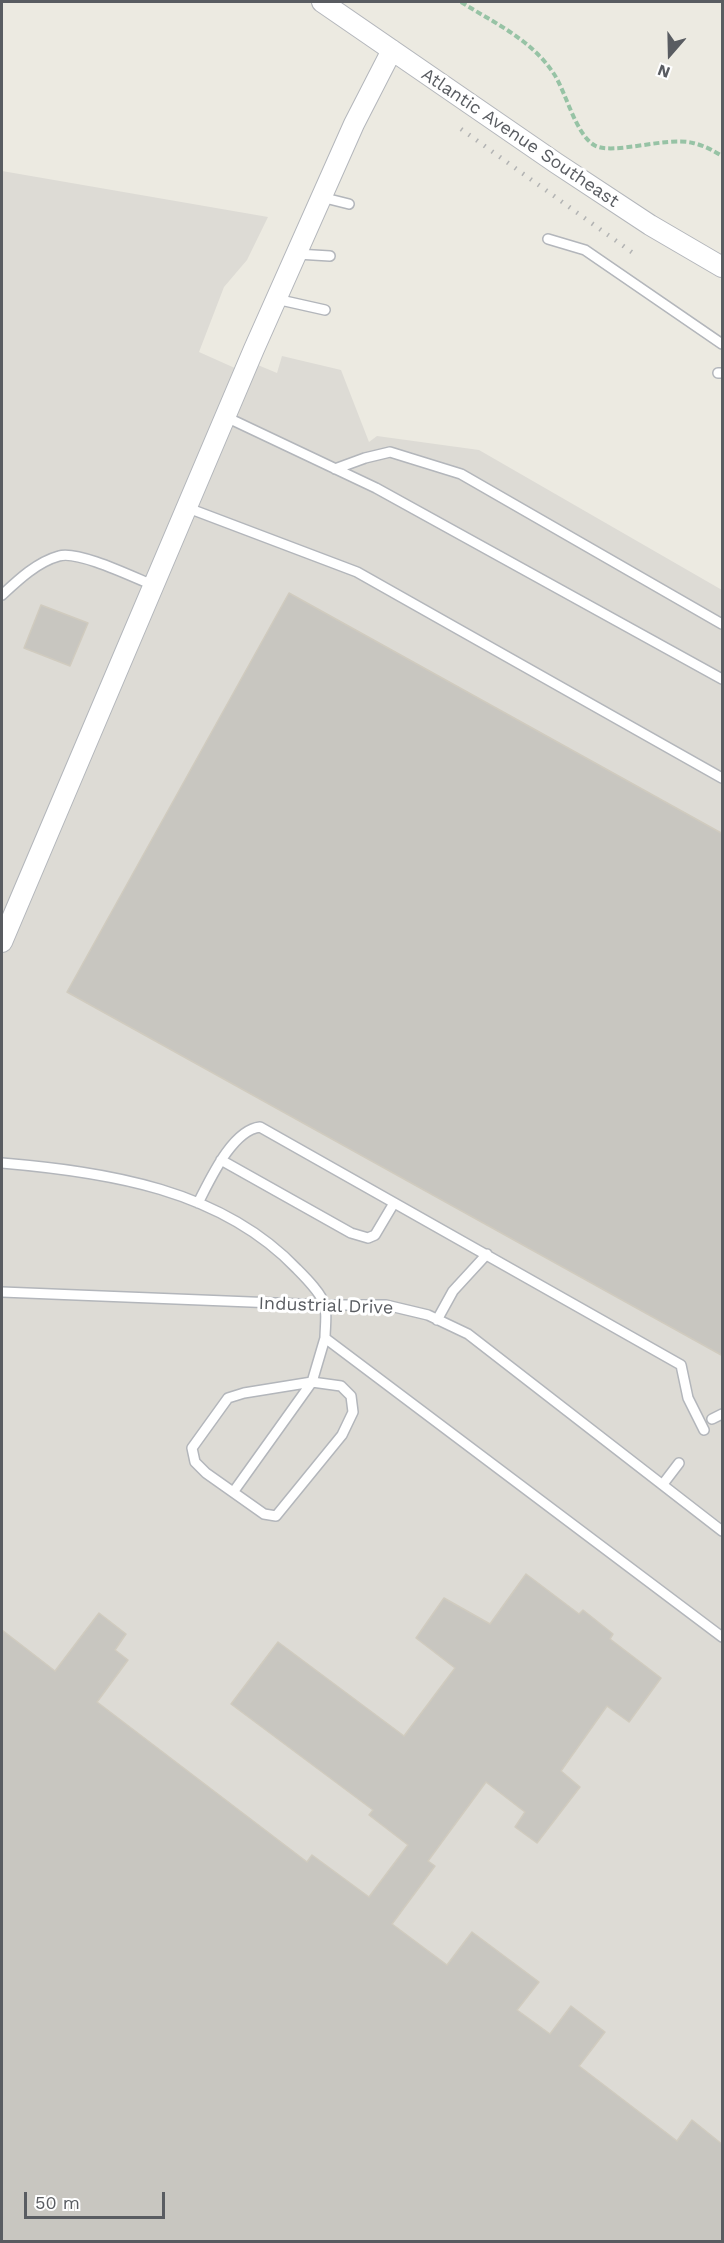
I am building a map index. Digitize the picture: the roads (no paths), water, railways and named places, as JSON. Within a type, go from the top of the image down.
[{"type":"street","name":"Atlantic Avenue Southeast","points":[[322,2],[575,175],[723,267]]},
{"type":"street","points":[[2,942],[276,299],[354,124],[392,50]]},
{"type":"lane","points":[[321,197],[349,204]]},
{"type":"lane","points":[[548,239],[585,250],[723,344]]},
{"type":"lane","points":[[297,254],[330,256]]},
{"type":"lane","points":[[276,299],[325,310]]},
{"type":"lane","points":[[226,417],[376,488],[723,679]]},
{"type":"lane","points":[[335,469],[390,452],[461,474],[723,624]]},
{"type":"lane","points":[[188,508],[357,572],[723,777]]},
{"type":"lane","points":[[2,595],[30,571],[60,555],[96,561],[155,586]]},
{"type":"lane","points":[[198,1203],[221,1161],[244,1134],[252,1128],[260,1127],[681,1365],[688,1398],[704,1430]]},
{"type":"lane","points":[[221,1161],[351,1233],[368,1238],[375,1235],[394,1203]]},
{"type":"lane","points":[[2,1163],[113,1177],[154,1186],[230,1218],[280,1251],[307,1279],[325,1305],[325,1338],[312,1382],[234,1491]]},
{"type":"lane","points":[[437,1320],[453,1291],[487,1254]]},
{"type":"lane","name":"Industrial Drive","points":[[2,1292],[325,1305],[386,1305],[437,1320],[468,1334],[723,1531]]},
{"type":"lane","points":[[325,1338],[723,1637]]},
{"type":"lane","points":[[312,1382],[341,1386],[351,1396],[353,1412],[342,1435],[276,1516],[264,1514],[234,1491],[195,1462],[192,1448],[228,1398],[244,1393],[312,1382]]},
{"type":"lane","points":[[712,1419],[723,1414]]},
{"type":"lane","points":[[663,1484],[679,1463]]},
{"type":"railway","points":[[461,129],[633,253]]}]
